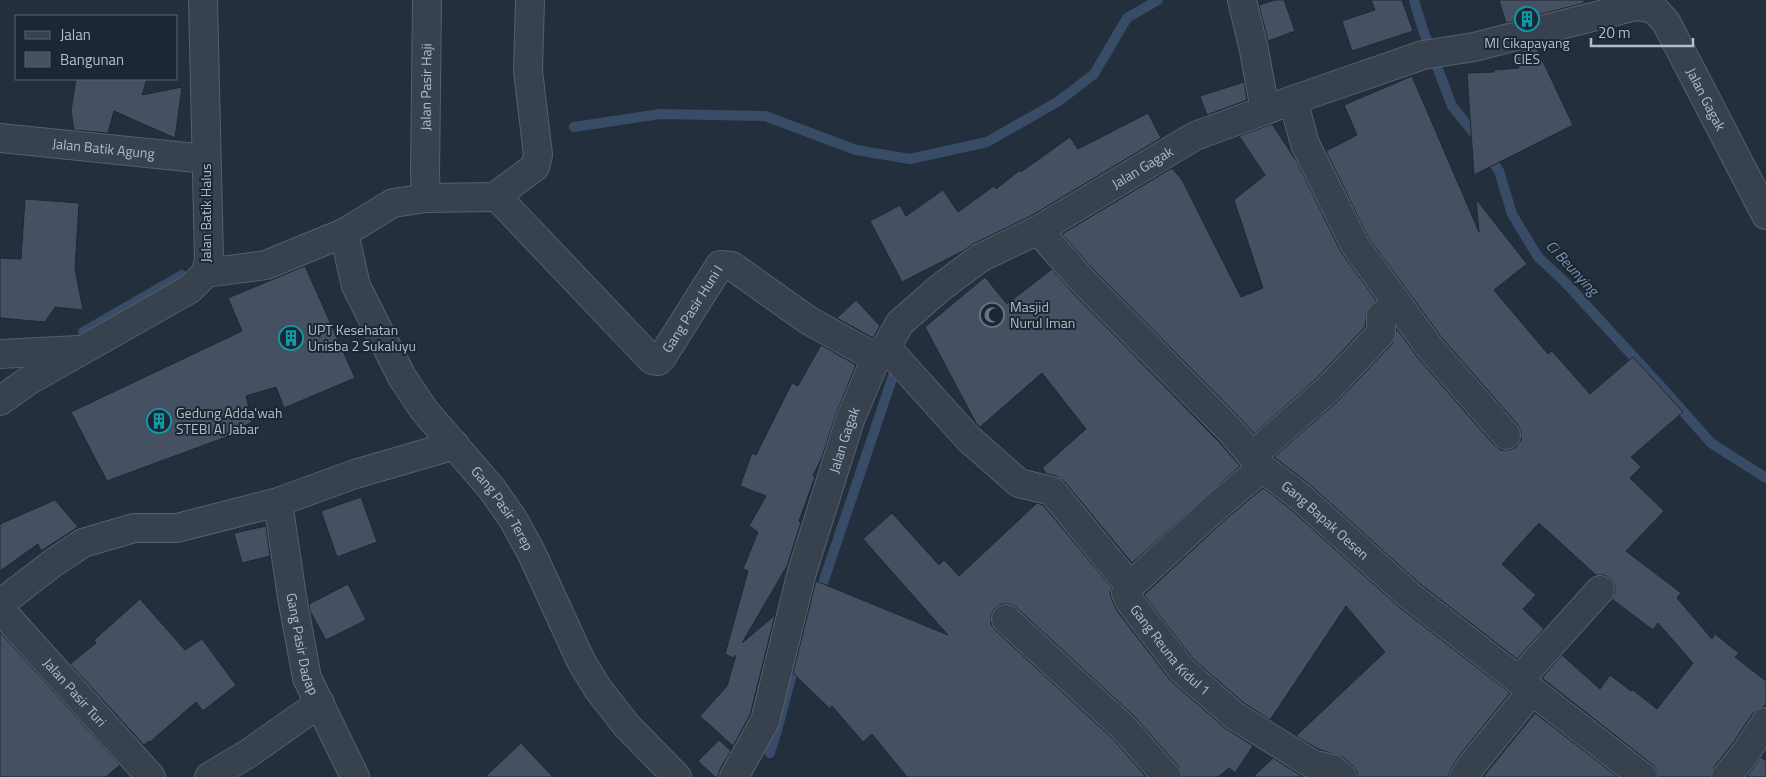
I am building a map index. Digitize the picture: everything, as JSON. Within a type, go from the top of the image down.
[{"type":"street","name":"Jalan Batik Halus","points":[[0,401],[28,381],[190,289],[206,273],[209,259],[203,0]]},
{"type":"street","name":"Jalan Pasir Haji","points":[[425,186],[427,0]]},
{"type":"street","points":[[206,273],[266,266],[344,233],[425,186],[494,197],[535,166],[538,155],[528,71],[530,0]]},
{"type":"street","points":[[1242,0],[1254,50],[1264,110]]},
{"type":"street","name":"Jalan Gagak","points":[[741,775],[765,721],[810,545],[850,420],[881,353],[900,322],[940,287],[980,258],[1038,230],[1195,136],[1423,55],[1474,47],[1636,6],[1660,3],[1666,22],[1766,216]]},
{"type":"street","points":[[1293,100],[1305,144],[1355,245],[1430,348],[1506,435]]},
{"type":"street","name":"Jalan Batik Agung","points":[[0,138],[206,158]]},
{"type":"street","name":"Gang Pasir Huni I","points":[[494,197],[500,200],[652,360],[658,361],[662,357],[720,265],[725,264],[732,266],[808,320],[881,353]]},
{"type":"street","name":"Gang Bapak Oesen","points":[[1038,230],[1081,279],[1231,431],[1258,462],[1298,495],[1409,595],[1644,777]]},
{"type":"street","name":"Gang Pasir Terep","points":[[344,233],[356,286],[402,377],[424,410],[492,489],[513,519],[532,554],[581,661],[598,689],[627,726],[677,777]]},
{"type":"street","points":[[1130,586],[1216,506],[1382,333],[1381,316],[1397,303]]},
{"type":"street","points":[[0,354],[84,350]]},
{"type":"street","name":"Gang Reuna Kidul 1","points":[[881,353],[969,439],[1019,483],[1052,491],[1130,586],[1126,593],[1131,603],[1182,670],[1235,716],[1312,764],[1333,769],[1342,777]]},
{"type":"street","points":[[0,604],[83,542],[134,528],[177,528],[278,502],[355,474],[455,445]]},
{"type":"street","name":"Gang Pasir Dadap","points":[[278,502],[292,597],[307,678],[355,777]]},
{"type":"street","points":[[1464,777],[1526,685],[1600,590]]},
{"type":"street","name":"Jalan Pasir Turi","points":[[0,609],[151,777]]},
{"type":"street","points":[[1006,619],[1124,728],[1167,777]]},
{"type":"street","points":[[209,777],[249,753],[320,703]]},
{"type":"street","points":[[1726,777],[1766,722]]},
{"type":"building","points":[[1275,0],[1284,0],[1295,31],[1268,41],[1259,5]]},
{"type":"building","points":[[1371,0],[1402,0],[1413,31],[1352,51],[1342,21],[1375,10]]},
{"type":"building","name":"MI Cikapayang CIES","points":[[1499,0],[1584,0],[1584,3],[1506,23]]},
{"type":"building","points":[[1536,47],[1573,125],[1474,175],[1467,73],[1494,72],[1494,70],[1519,68],[1515,53]]},
{"type":"building","points":[[1412,76],[1479,232],[1476,199],[1527,264],[1494,290],[1548,354],[1552,351],[1590,394],[1633,357],[1683,412],[1631,457],[1641,467],[1630,478],[1664,511],[1626,551],[1681,593],[1677,598],[1712,639],[1715,634],[1739,653],[1735,657],[1766,681],[1766,705],[1753,713],[1714,767],[1711,777],[1658,777],[1653,765],[1542,678],[1562,655],[1600,689],[1610,675],[1657,709],[1693,663],[1658,623],[1653,630],[1612,599],[1615,593],[1615,586],[1611,579],[1604,575],[1596,575],[1539,523],[1502,564],[1536,595],[1523,609],[1544,629],[1517,659],[1419,583],[1308,483],[1274,457],[1339,400],[1392,344],[1397,329],[1418,358],[1494,445],[1501,450],[1509,450],[1516,447],[1521,440],[1521,432],[1518,425],[1442,338],[1368,237],[1326,151],[1357,135],[1344,105]]},
{"type":"building","points":[[76,80],[147,80],[142,95],[182,87],[175,138],[114,111],[108,133],[74,130],[71,111]]},
{"type":"building","points":[[1244,82],[1247,100],[1207,115],[1200,96]]},
{"type":"building","points":[[1148,113],[1161,138],[1031,216],[902,282],[870,221],[900,205],[906,216],[943,190],[958,212],[994,186],[996,189],[1020,170],[1021,172],[1070,137],[1078,149]]},
{"type":"building","points":[[1272,124],[1297,162],[1341,252],[1376,300],[1367,310],[1365,327],[1317,378],[1254,434],[1092,268],[1062,234],[1172,168],[1182,180],[1241,297],[1263,288],[1234,200],[1265,175],[1239,136]]},
{"type":"building","points":[[25,199],[79,203],[75,269],[83,310],[55,307],[45,322],[0,318],[0,258],[21,259]]},
{"type":"building","points":[[305,266],[355,378],[284,408],[276,387],[246,396],[252,422],[244,426],[245,430],[107,481],[71,412],[242,331],[228,298]]},
{"type":"building","points":[[1052,269],[1240,466],[1132,563],[1064,481],[1056,476],[1047,474],[1042,468],[1086,429],[1042,373],[980,427],[976,423],[925,327],[985,277],[1007,304]]},
{"type":"building","points":[[856,300],[880,326],[873,338],[837,318]]},
{"type":"building","points":[[821,345],[856,365],[836,414],[822,457],[813,476],[815,477],[799,521],[801,522],[787,566],[742,643],[775,615],[750,715],[733,746],[700,716],[727,686],[736,655],[734,658],[725,654],[748,571],[743,569],[758,532],[749,526],[766,496],[740,486],[752,453],[756,455],[792,383],[798,386]]},
{"type":"building","points":[[1263,488],[1288,507],[1399,607],[1510,693],[1459,756],[1448,777],[1357,777],[1357,772],[1353,766],[1343,757],[1318,749],[1296,736],[1385,652],[1346,606],[1270,720],[1244,703],[1193,659],[1144,595],[1226,519]]},
{"type":"building","points":[[361,497],[377,542],[337,557],[321,511]]},
{"type":"building","points":[[55,500],[78,527],[41,551],[38,544],[0,571],[0,524]]},
{"type":"building","points":[[1037,503],[1043,505],[1112,588],[1110,593],[1118,612],[1170,680],[1225,728],[1253,746],[1235,773],[1229,768],[1218,777],[1182,777],[1179,767],[1135,717],[1017,608],[1010,604],[1001,604],[994,609],[991,616],[991,624],[995,630],[1113,739],[1146,777],[907,777],[872,734],[863,742],[832,706],[830,709],[793,673],[816,581],[948,635],[863,539],[892,513],[939,565],[944,560],[959,576]]},
{"type":"building","points":[[266,526],[270,556],[242,563],[234,533]]},
{"type":"building","points":[[348,584],[366,620],[326,640],[310,611],[309,604]]},
{"type":"building","points":[[140,599],[185,650],[202,639],[236,685],[203,711],[196,702],[150,742],[144,745],[70,664],[96,643],[94,640]]},
{"type":"building","points":[[0,632],[120,765],[106,777],[0,777]]},
{"type":"building","points":[[1535,713],[1618,777],[1483,777]]},
{"type":"building","points":[[719,740],[731,751],[720,769],[718,777],[715,777],[698,761]]},
{"type":"building","points":[[521,743],[553,777],[485,777]]},
{"type":"building","points":[[1761,757],[1766,761],[1766,777],[1746,777]]},
{"type":"building","points":[[1273,758],[1303,777],[1253,777]]},
{"type":"waterway","points":[[574,127],[660,114],[765,116],[856,150],[910,159],[987,142],[1059,101],[1094,74],[1127,18],[1158,0]]},
{"type":"waterway","name":"Ci Beunying","points":[[1414,0],[1423,30],[1452,106],[1478,138]]},
{"type":"waterway","name":"Ci Beunying","points":[[1488,155],[1499,171],[1512,214],[1538,257],[1564,281],[1711,443],[1766,478]]},
{"type":"waterway","points":[[83,332],[182,275]]},
{"type":"waterway","points":[[819,595],[896,367]]},
{"type":"waterway","points":[[770,753],[801,644]]},
{"type":"place","name":"MI Cikapayang CIES","points":[[1527,19]]},
{"type":"place","name":"Masjid Nurul Iman","points":[[992,315]]},
{"type":"place","name":"UPT Kesehatan Unisba 2 Sukaluyu","points":[[291,338]]},
{"type":"place","name":"Gedung Adda'wah STEBI Al Jabar","points":[[159,421]]}]
